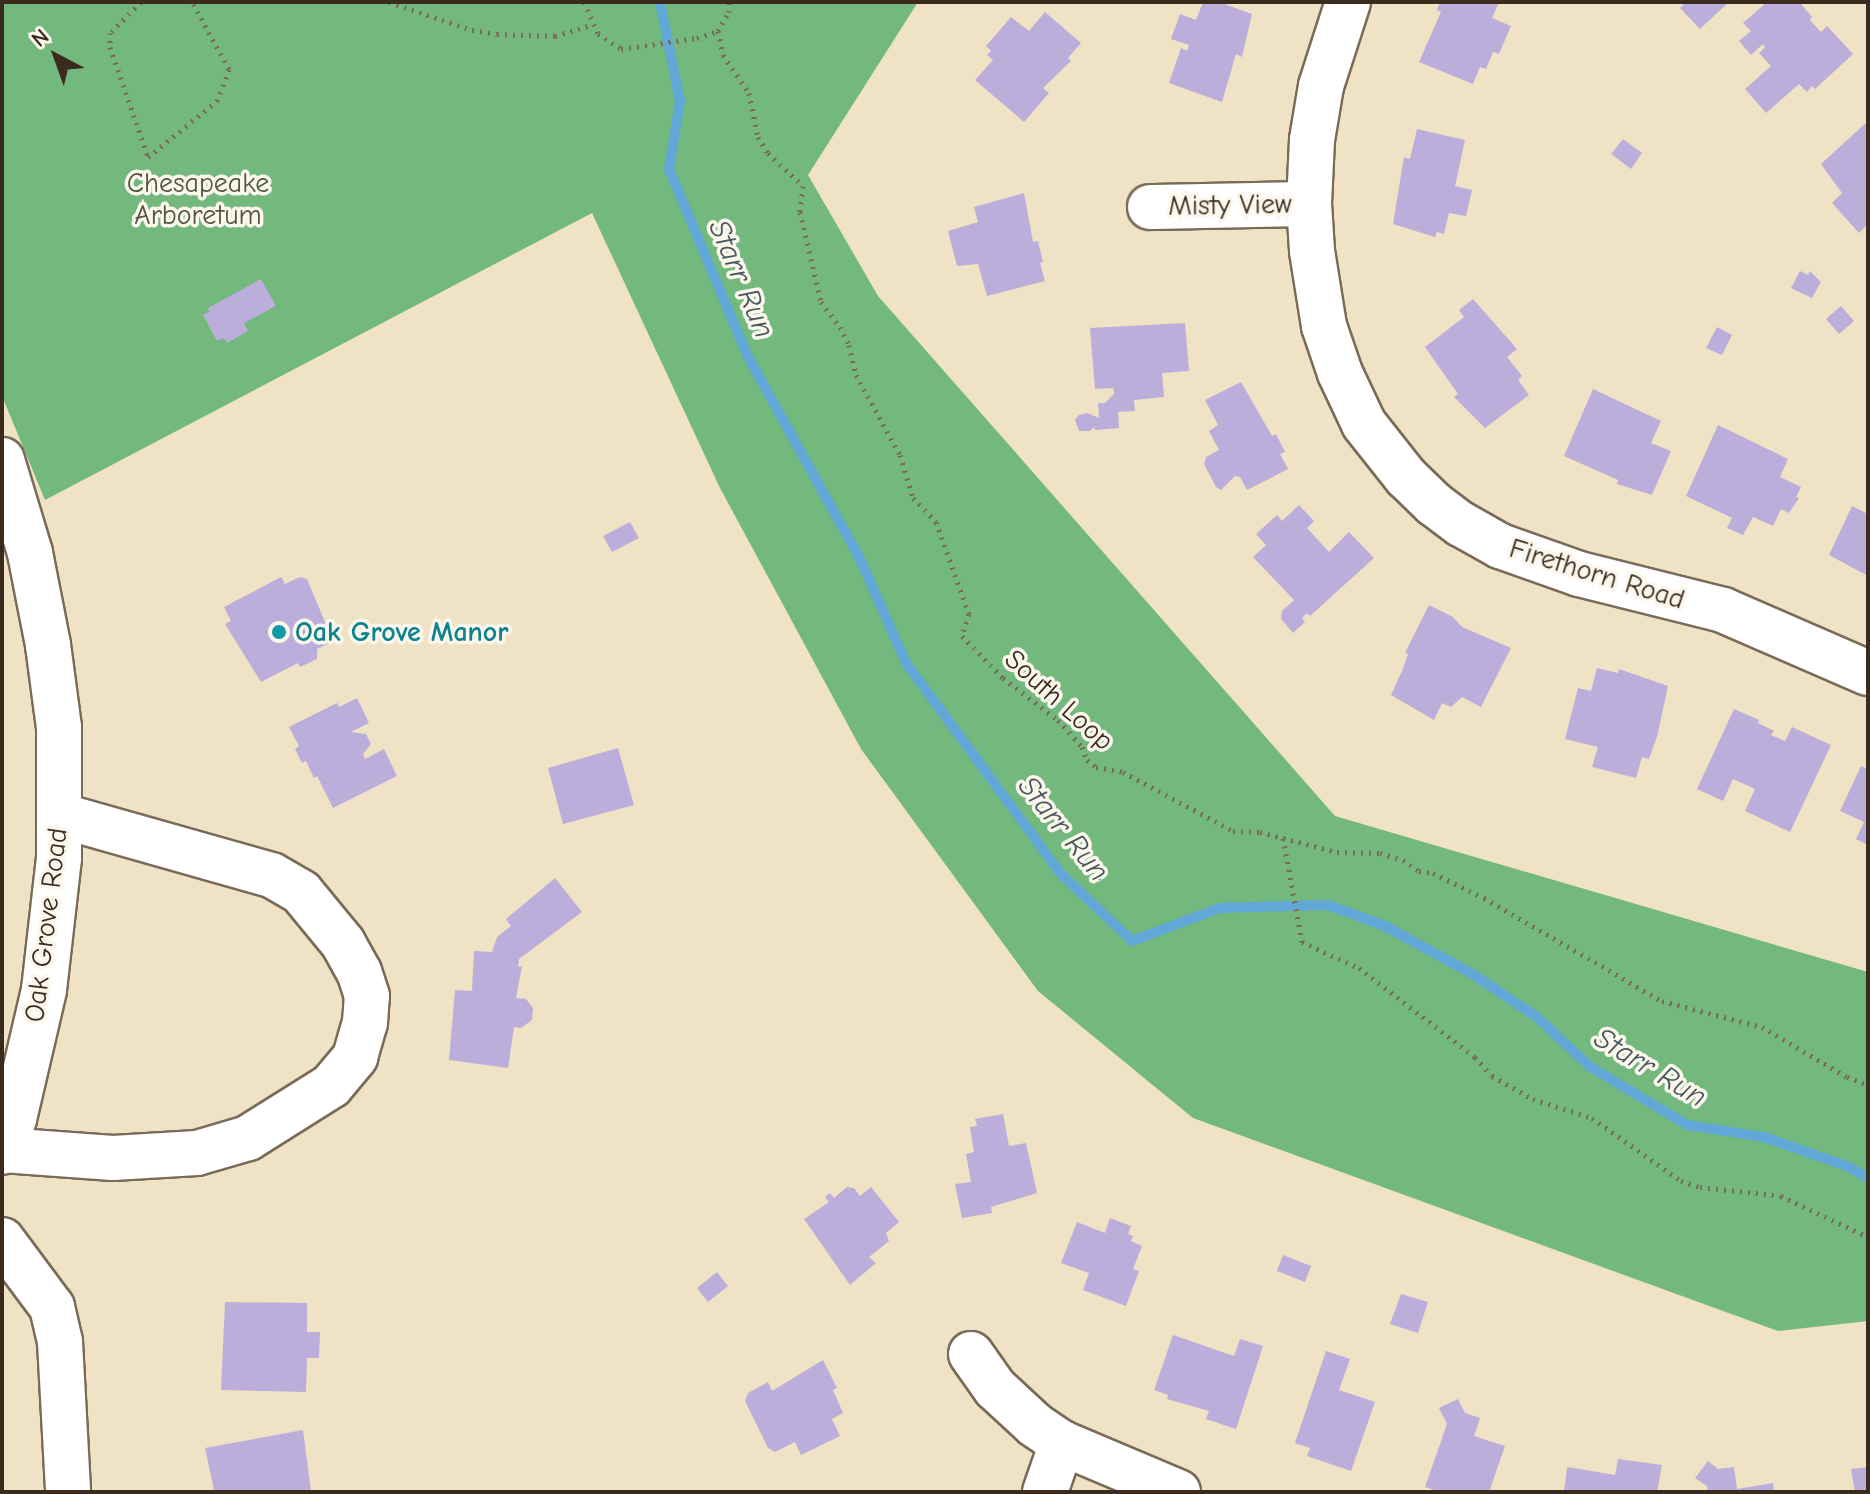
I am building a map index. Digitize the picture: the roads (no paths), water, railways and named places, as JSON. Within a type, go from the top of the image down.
[{"type":"street","name":"Firethorn Road","points":[[1348,2],[1321,86],[1312,140],[1309,204],[1312,251],[1324,326],[1340,373],[1364,424],[1406,477],[1434,504],[1500,546],[1579,574],[1723,610],[1868,673]]},
{"type":"street","name":"Misty View","points":[[1150,207],[1309,204]]},
{"type":"street","name":"Oak Grove Road","points":[[2,460],[30,553],[48,645],[59,727],[59,858],[44,990],[14,1119],[2,1151]]},
{"type":"street","points":[[2,1151],[113,1158],[197,1153],[248,1138],[331,1086],[355,1057],[365,1023],[367,996],[359,972],[343,943],[301,892],[271,875],[59,815]]},
{"type":"street","points":[[2,1240],[52,1307],[60,1342],[68,1492]]},
{"type":"street","points":[[971,1354],[995,1388],[1035,1425],[1062,1443],[1178,1492]]},
{"type":"street","points":[[1045,1492],[1062,1443]]},
{"type":"waterway","name":"Starr Run","points":[[660,2],[680,101],[669,169],[747,355],[860,559],[906,663],[1061,874],[1132,941],[1220,908],[1328,905],[1385,926],[1474,975],[1537,1017],[1589,1066],[1687,1125],[1764,1137],[1849,1167],[1868,1178]]},
{"type":"place","name":"Oak Grove Manor","points":[[279,632]]},
{"type":"park label","name":"Chesapeake Arboretum","points":[[198,199]]}]
